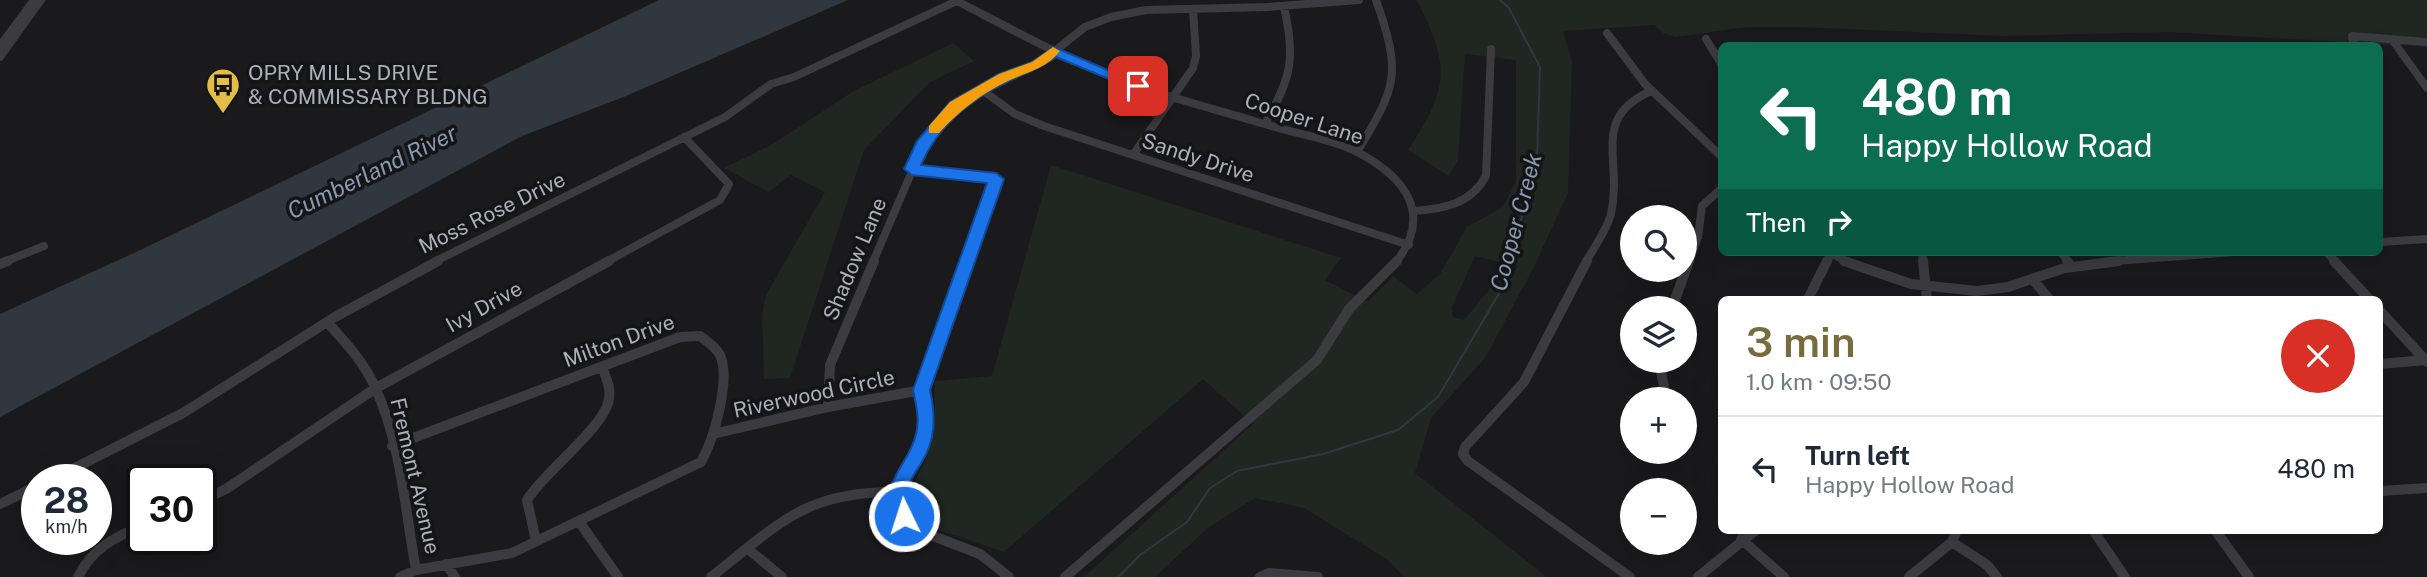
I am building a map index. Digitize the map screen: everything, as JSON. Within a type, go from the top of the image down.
[{"type":"street","points":[[0,46],[34,0]]},
{"type":"street","points":[[0,57],[41,0]]},
{"type":"street","name":"Shadow Lane","points":[[828,407],[830,365],[922,145],[955,106],[982,90],[1037,65],[1071,35],[1095,22],[1132,12],[1284,7],[1359,0]]},
{"type":"street","points":[[1357,152],[1394,88],[1396,60],[1376,0]]},
{"type":"street","name":"Cooper Lane","points":[[958,1],[1054,51],[1138,86],[1357,152],[1398,180],[1409,196],[1414,211]]},
{"type":"street","name":"Moss Rose Drive","points":[[83,464],[183,413],[327,322],[409,275],[725,117],[771,84],[794,77],[958,1]]},
{"type":"street","points":[[1265,124],[1290,81],[1294,61],[1284,7]]},
{"type":"street","points":[[1133,155],[1193,68],[1196,56],[1193,9]]},
{"type":"street","points":[[1607,33],[1626,63],[1651,91],[1718,153]]},
{"type":"street","points":[[1706,39],[1718,58]]},
{"type":"street","points":[[2353,41],[2427,42]]},
{"type":"street","points":[[2393,41],[2427,88]]},
{"type":"street","points":[[1065,577],[1296,381],[1329,345],[1340,320],[1398,261],[1414,232],[1414,211],[1451,206],[1469,199],[1485,177],[1488,166],[1486,119],[1492,78],[1491,49]]},
{"type":"street","name":"Sandy Drive","points":[[982,90],[1025,118],[1409,245]]},
{"type":"street","points":[[1630,577],[1468,461],[1464,454],[1465,447],[1524,382],[1545,345],[1610,217],[1615,200],[1613,124],[1617,113],[1629,101],[1651,91]]},
{"type":"street","name":"Ivy Drive","points":[[217,493],[376,388],[720,200],[729,184],[684,137]]},
{"type":"street","points":[[912,169],[996,179],[922,390],[927,412],[925,434],[914,459],[904,472],[898,492],[904,516],[916,528],[935,540],[989,559],[1009,577]]},
{"type":"street","points":[[1676,296],[1698,237],[1702,206],[1718,192]]},
{"type":"street","points":[[2383,242],[2427,239]]},
{"type":"street","points":[[0,264],[44,246]]},
{"type":"street","points":[[1809,296],[1829,256]]},
{"type":"street","points":[[1837,256],[1876,274],[1926,286],[1964,291],[1999,289],[2034,281],[2071,266],[2187,256]]},
{"type":"street","points":[[1922,256],[1927,296]]},
{"type":"street","points":[[2064,256],[2071,266]]},
{"type":"street","points":[[2330,256],[2366,296]]},
{"type":"street","points":[[2034,281],[2046,296]]},
{"type":"street","points":[[2383,314],[2426,361]]},
{"type":"street","name":"Fremont Avenue","points":[[327,322],[356,355],[376,388],[392,446],[416,570]]},
{"type":"street","name":"Milton Drive","points":[[392,446],[680,337],[700,336],[720,354],[723,370],[713,434],[709,451],[701,462],[580,523],[512,553],[416,570],[400,577]]},
{"type":"street","points":[[2383,364],[2426,361]]},
{"type":"street","points":[[536,541],[527,510],[527,500],[540,481],[601,419],[609,402],[610,389],[601,367]]},
{"type":"street","name":"Riverwood Circle","points":[[713,434],[828,407],[922,390]]},
{"type":"street","points":[[2383,491],[2427,488]]},
{"type":"street","points":[[711,577],[800,510],[821,500],[845,493],[898,492]]},
{"type":"street","points":[[0,504],[21,494]]},
{"type":"street","points":[[580,523],[618,577]]},
{"type":"street","points":[[78,577],[95,551],[126,532]]},
{"type":"street","points":[[1698,577],[1749,534]]},
{"type":"street","points":[[1909,577],[1952,542],[1955,534]]},
{"type":"street","points":[[2096,534],[2125,577]]},
{"type":"street","points":[[2218,534],[2249,577]]},
{"type":"street","points":[[1741,539],[1784,577]]},
{"type":"street","points":[[1952,542],[1987,565],[1997,577]]},
{"type":"street","points":[[748,549],[782,577]]},
{"type":"street","points":[[446,564],[455,577]]},
{"type":"street","points":[[1260,577],[1269,573],[1318,577]]},
{"type":"shaded area","points":[[1416,0],[2427,0],[2427,47],[2383,44],[2383,42],[2168,32],[2002,36],[1747,27],[1676,37],[1663,33],[1654,25],[1563,31],[1572,61],[1568,193],[1533,269],[1485,358],[1431,418],[1415,473],[1547,577],[1404,577],[1388,560],[1304,508],[1255,498],[1209,527],[1155,577],[1084,577],[1253,424],[1203,379],[1004,552],[921,524],[908,501],[932,441],[935,381],[992,376],[1051,165],[1341,258],[1325,280],[1368,302],[1393,276],[1417,294],[1440,274],[1467,227],[1503,207],[1516,181],[1516,60],[1465,54],[1458,160],[1449,176],[1408,150],[1438,93],[1440,60],[1436,42]],"holes":[[[1475,256],[1518,266],[1513,274],[1496,276],[1488,291],[1464,320],[1453,317],[1452,307]]]},
{"type":"shaded area","points":[[953,43],[974,61],[930,82],[864,150],[790,378],[764,379],[762,315],[766,295],[825,192],[791,175],[768,192],[724,168],[773,144],[852,92]]},
{"type":"water","name":"Cumberland River","points":[[659,0],[848,0],[626,96],[522,136],[0,417],[0,314],[134,253]]},
{"type":"waterway","name":"Cooper Creek","points":[[1119,577],[1140,555],[1187,522],[1210,488],[1237,471],[1323,454],[1398,430],[1438,397],[1504,285],[1537,158],[1540,67],[1509,8],[1500,0]]},
{"type":"slow traffic","points":[[934,130],[955,106],[1004,78],[1037,65],[1053,51]]},
{"type":"place","name":"OPRY MILLS DRIVE & COMMISSARY BLDNG","points":[[223,115]]},
{"type":"route","points":[[904,516],[898,492],[904,472],[914,459],[925,434],[927,412],[922,390],[996,179],[912,169],[922,145],[955,106],[1004,78],[1037,65],[1054,51],[1138,86]]}]
